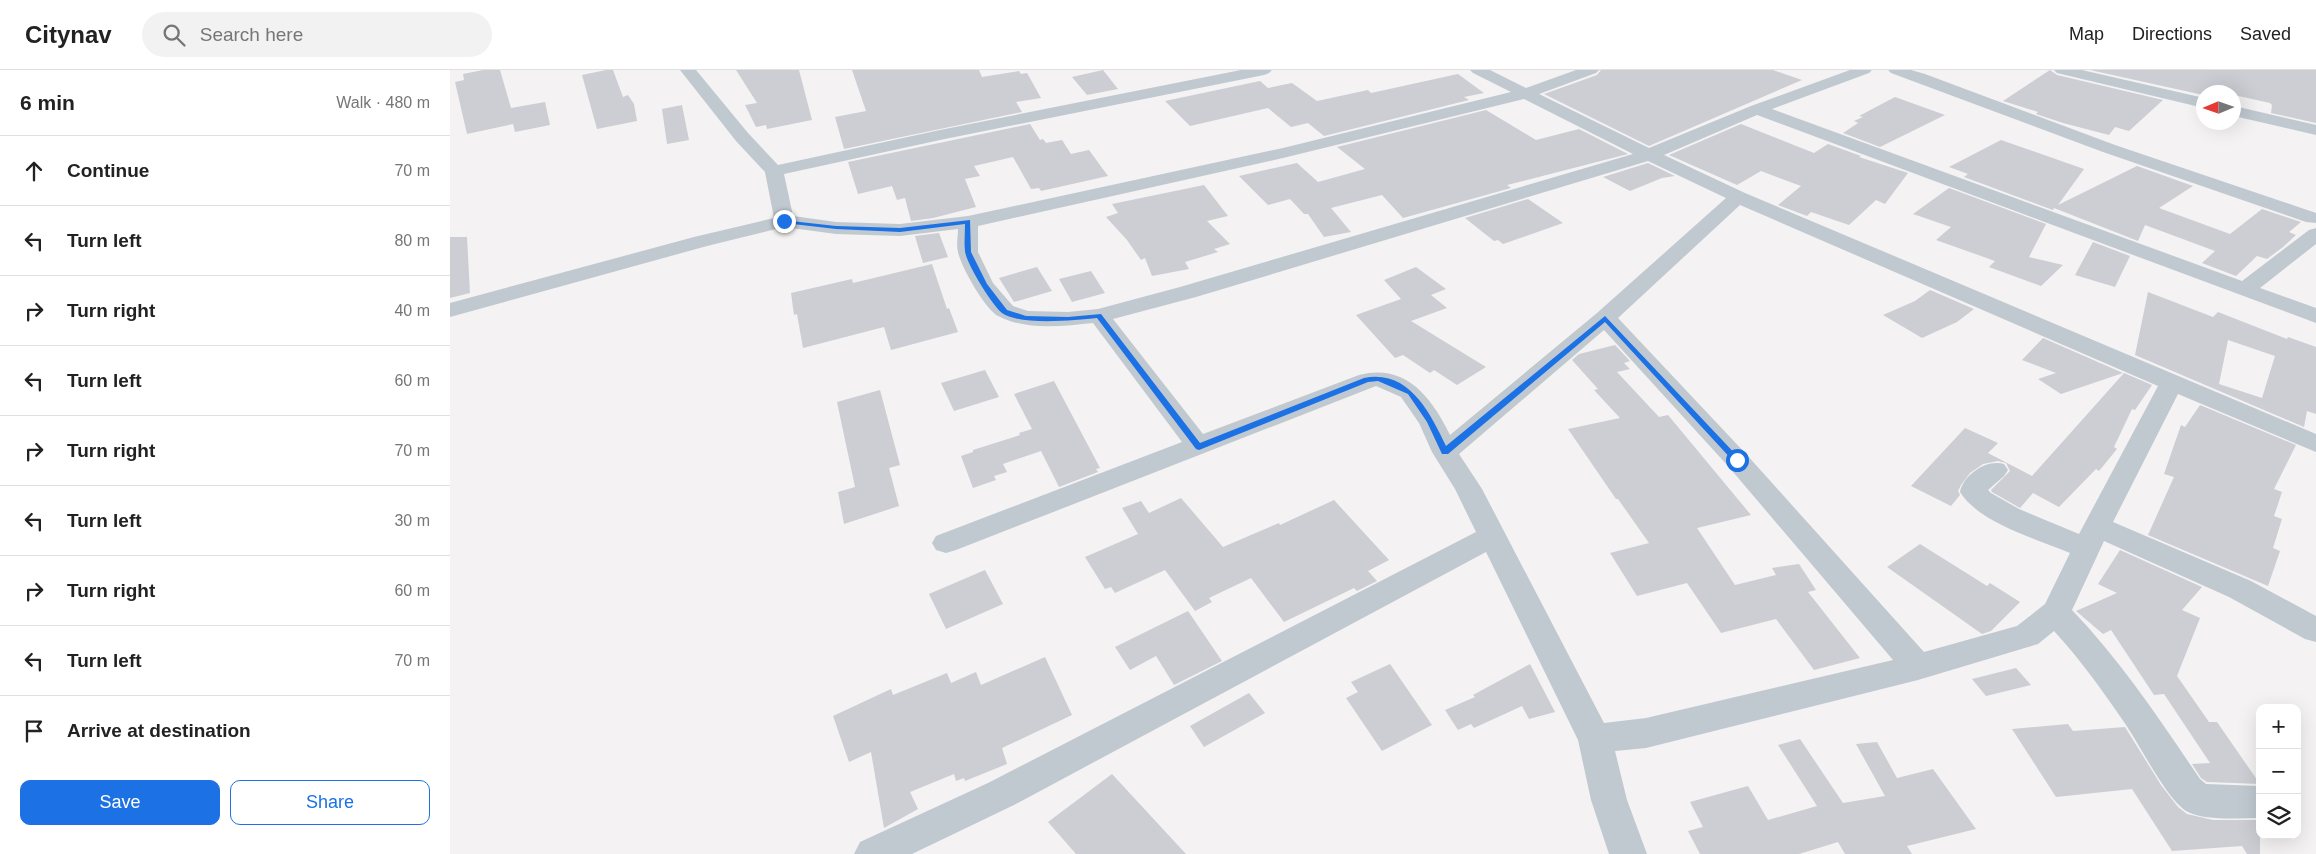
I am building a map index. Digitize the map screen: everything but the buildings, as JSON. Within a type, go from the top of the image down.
[{"type":"street","points":[[688,70],[742,137],[774,171],[784,221]]},
{"type":"street","points":[[774,171],[940,135],[1264,70]]},
{"type":"street","points":[[1478,70],[1738,197],[2173,381],[2316,444]]},
{"type":"street","points":[[450,310],[701,241],[784,221],[836,228],[900,230],[968,222],[1283,153],[1524,94],[1591,70]]},
{"type":"street","points":[[968,222],[968,252],[984,284],[1005,311],[1026,318],[1068,319],[1099,316],[1188,292],[1649,155],[1757,109],[1864,70]]},
{"type":"street","points":[[1896,70],[1998,105],[2037,122],[2315,228]]},
{"type":"street","points":[[2062,70],[2196,101]]},
{"type":"street","points":[[1757,109],[2316,316]]},
{"type":"street","points":[[2241,112],[2316,130]]},
{"type":"street","points":[[1445,452],[1605,318],[1738,197]]},
{"type":"street","points":[[2245,289],[2315,228],[2316,197]]},
{"type":"street","points":[[1099,316],[1199,447]]},
{"type":"street","points":[[1605,318],[1737,460],[1918,667]]},
{"type":"street","points":[[946,543],[1199,447],[1367,380],[1379,378],[1410,392],[1431,422],[1445,452],[1456,466],[1595,739],[1610,800],[1628,854]]},
{"type":"street","points":[[1595,739],[1646,733],[1918,667],[2026,635],[2056,612],[2092,537],[2173,381]]},
{"type":"street","points":[[1995,470],[1975,486],[1974,492],[1977,496],[2004,512],[2092,537],[2240,588],[2316,630]]},
{"type":"street","points":[[873,854],[1001,794],[1491,537]]},
{"type":"street","points":[[2056,612],[2087,646],[2138,713],[2187,790],[2199,800],[2256,802]]},
{"type":"route","points":[[784,221],[836,228],[900,230],[968,222],[968,252],[984,284],[1005,311],[1026,318],[1068,319],[1099,316],[1199,447],[1367,380],[1379,378],[1410,392],[1431,422],[1445,452],[1605,318],[1737,460]]}]
